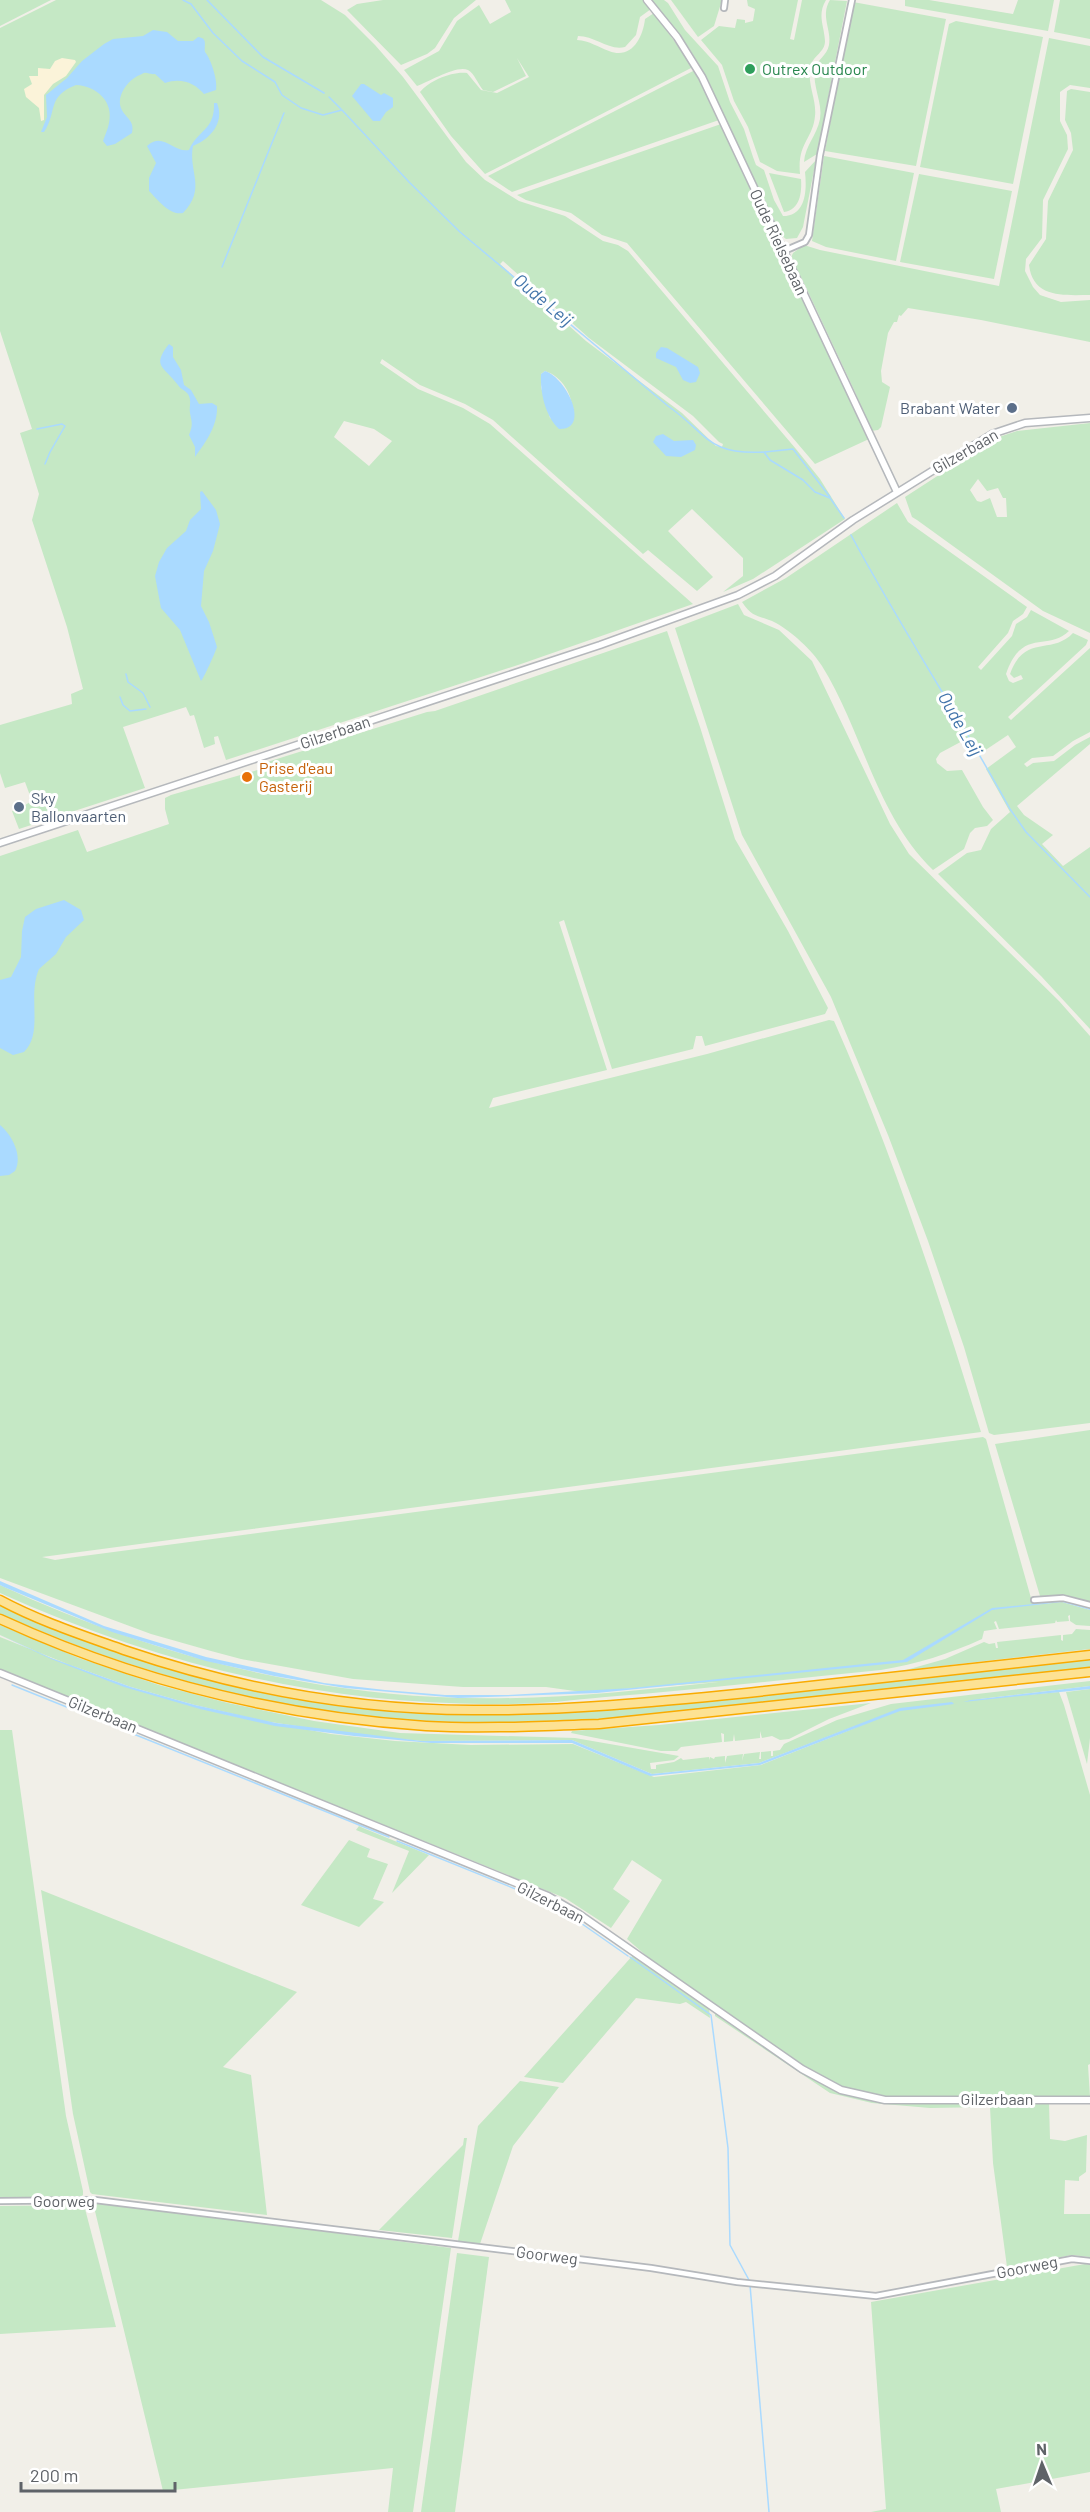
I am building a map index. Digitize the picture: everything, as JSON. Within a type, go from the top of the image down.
[{"type":"highway","points":[[0,1600],[75,1633],[200,1673],[310,1696],[357,1703],[425,1708],[512,1710],[629,1704],[1090,1655]]},
{"type":"highway","points":[[0,1619],[69,1649],[195,1691],[318,1715],[426,1726],[521,1727],[598,1724],[1090,1672]]},
{"type":"street","name":"Oude Rielsebaan","points":[[647,0],[677,37],[697,69],[897,492]]},
{"type":"street","points":[[724,8],[725,0]]},
{"type":"street","points":[[784,251],[805,242],[809,235],[820,155],[852,0]]},
{"type":"street","name":"Gilzerbaan","points":[[0,843],[671,622],[696,608],[738,597],[775,576],[852,519],[992,434],[1010,426],[1025,423],[1090,418]]},
{"type":"street","points":[[1034,1600],[1063,1598],[1090,1605]]},
{"type":"street","name":"Gilzerbaan","points":[[0,1672],[548,1896],[579,1914],[802,2069],[840,2090],[869,2098],[892,2100],[1090,2100]]},
{"type":"street","name":"Goorweg","points":[[0,2201],[95,2200],[640,2267],[737,2282],[871,2296],[1072,2259],[1090,2261]]},
{"type":"green space","points":[[0,0],[51,0],[0,26]]},
{"type":"green space","points":[[56,0],[321,0],[345,15],[375,45],[403,77],[466,162],[485,180],[519,201],[565,216],[603,241],[618,245],[628,251],[796,449],[820,479],[845,519],[753,579],[723,592],[743,576],[743,558],[692,509],[668,531],[713,577],[697,591],[648,550],[643,554],[493,420],[465,404],[420,385],[382,359],[380,363],[418,389],[463,408],[490,424],[693,604],[521,664],[226,760],[218,736],[214,737],[215,744],[204,748],[194,715],[190,716],[186,707],[123,727],[145,788],[19,829],[12,811],[25,807],[32,801],[25,782],[5,788],[0,773],[0,725],[72,704],[71,694],[83,689],[67,627],[32,520],[39,494],[20,433],[32,429],[0,331],[0,28]],"holes":[[[503,261],[589,338],[693,416],[723,444],[722,447],[716,446],[682,413],[586,341],[500,264]],[[545,371],[565,386],[573,410],[570,426],[550,418],[541,387],[541,374]],[[344,421],[374,429],[392,441],[369,466],[334,437]]]},
{"type":"green space","points":[[383,0],[476,0],[454,18],[435,48],[401,65],[347,10],[357,4]]},
{"type":"green space","points":[[505,0],[644,0],[651,9],[640,17],[636,35],[625,47],[613,47],[578,36],[577,40],[617,53],[630,50],[639,40],[645,19],[654,13],[693,67],[485,174],[451,136],[420,92],[441,78],[467,73],[481,90],[497,93],[529,77],[517,58],[526,76],[493,92],[483,90],[468,70],[450,72],[417,86],[404,70],[439,51],[457,21],[479,5],[490,24],[511,12]]},
{"type":"green space","points":[[652,0],[664,0],[668,3],[685,30],[718,66],[756,165],[764,170],[774,200],[783,216],[791,215],[801,207],[806,186],[805,172],[816,160],[803,227],[797,238],[786,239],[781,235],[700,66]]},
{"type":"green space","points":[[671,0],[722,0],[714,26],[698,37]]},
{"type":"green space","points":[[747,0],[798,0],[790,39],[794,40],[802,0],[826,0],[821,15],[825,45],[812,62],[810,72],[815,103],[814,124],[801,155],[800,174],[777,171],[760,162],[748,127],[734,101],[722,65],[701,40],[719,26],[735,28],[737,19],[745,20],[745,23],[753,21],[755,9],[748,6]]},
{"type":"green space","points":[[830,0],[847,1],[817,154],[804,162],[821,113],[814,75],[829,45],[826,12]]},
{"type":"green space","points":[[905,0],[929,0],[1013,14],[1018,0],[1054,0],[1048,31],[905,6]]},
{"type":"green space","points":[[1060,0],[1090,0],[1090,39],[1054,32]]},
{"type":"green space","points":[[853,2],[946,19],[916,166],[825,151]]},
{"type":"green space","points":[[956,21],[1043,37],[1013,184],[920,167],[949,24]]},
{"type":"green space","points":[[1049,38],[1090,46],[1090,88],[1070,85],[1060,92],[1060,121],[1067,135],[1068,149],[1043,200],[1042,238],[1026,259],[1025,271],[1040,295],[1061,302],[1090,300],[1090,342],[908,308],[901,316],[899,315],[897,322],[894,322],[888,333],[881,371],[882,382],[890,387],[881,427],[871,431],[802,279],[790,260],[793,253],[804,245],[999,286]]},
{"type":"green space","points":[[695,70],[719,120],[512,192],[488,176]]},
{"type":"green space","points":[[1071,89],[1090,92],[1090,295],[1052,293],[1043,289],[1032,276],[1029,265],[1046,239],[1048,201],[1073,150],[1071,133],[1065,120],[1067,91]]},
{"type":"green space","points":[[721,124],[869,439],[815,464],[627,243],[602,235],[571,213],[526,200],[517,195]]},
{"type":"green space","points":[[824,156],[914,173],[896,261],[826,247],[812,241]]},
{"type":"green space","points":[[769,173],[801,179],[799,200],[794,208],[784,212]]},
{"type":"green space","points":[[919,174],[1012,191],[994,279],[900,262]]},
{"type":"green space","points":[[1090,423],[1090,633],[1043,611],[912,517],[905,497],[996,438],[1017,431]],"holes":[[[978,479],[987,491],[998,488],[1003,498],[1006,498],[1007,517],[997,517],[990,498],[981,502],[977,501],[970,490]]]},
{"type":"green space","points":[[897,503],[908,522],[1027,607],[1023,614],[1013,621],[1008,633],[978,667],[981,670],[1012,636],[1016,624],[1027,617],[1031,610],[1069,631],[1061,637],[1027,645],[1020,650],[1012,660],[1006,674],[1009,681],[1013,683],[1023,679],[1021,675],[1014,678],[1010,674],[1016,661],[1031,649],[1065,640],[1073,633],[1088,640],[1086,645],[1008,717],[1011,720],[1090,648],[1090,732],[1053,756],[1032,758],[1024,764],[1027,767],[1033,763],[1054,761],[1090,737],[1090,744],[1017,806],[1024,815],[1053,835],[1042,844],[1063,866],[1090,847],[1090,1029],[1041,976],[938,874],[967,853],[981,850],[991,829],[1010,812],[986,769],[1016,747],[1008,735],[978,755],[968,738],[940,753],[936,759],[937,763],[947,771],[962,770],[993,820],[987,826],[975,828],[970,833],[964,849],[933,870],[897,824],[836,691],[818,660],[789,631],[753,614],[742,602],[786,578]]},
{"type":"green space","points":[[738,604],[744,615],[779,630],[812,661],[890,824],[909,854],[1059,1001],[1090,1036],[1090,1423],[994,1435],[989,1433],[964,1347],[928,1241],[888,1135],[831,997],[742,835],[675,628]]},
{"type":"green space","points":[[667,631],[735,839],[788,931],[828,1008],[825,1014],[705,1046],[702,1036],[696,1036],[693,1049],[612,1069],[564,920],[559,922],[607,1070],[493,1098],[489,1108],[707,1054],[829,1020],[834,1021],[876,1122],[914,1224],[981,1432],[42,1557],[55,1560],[983,1437],[986,1439],[1031,1598],[1060,1599],[1090,1606],[1090,1609],[1063,1601],[1032,1605],[1062,1602],[1090,1610],[1090,1626],[1076,1625],[1070,1621],[1070,1615],[1068,1616],[1069,1621],[1057,1622],[1056,1620],[1055,1623],[999,1629],[996,1621],[994,1622],[997,1629],[984,1631],[982,1639],[920,1662],[881,1670],[546,1703],[444,1703],[378,1698],[249,1677],[123,1642],[0,1593],[0,1585],[105,1628],[213,1662],[268,1675],[380,1693],[472,1698],[542,1697],[718,1682],[582,1692],[546,1687],[463,1687],[353,1679],[241,1659],[151,1634],[0,1578],[0,856],[78,830],[87,852],[169,824],[165,798],[171,795],[275,765],[264,763],[435,711]]},
{"type":"green space","points":[[1090,1430],[1090,1604],[1061,1595],[1040,1596],[995,1444]]},
{"type":"green space","points":[[0,1604],[111,1650],[199,1677],[436,1713],[535,1714],[646,1707],[1090,1659],[1090,1669],[610,1718],[511,1722],[412,1720],[316,1709],[223,1691],[132,1665],[44,1632],[0,1614]]},
{"type":"green space","points":[[0,1625],[79,1658],[159,1685],[228,1703],[314,1721],[400,1733],[575,1738],[679,1756],[674,1760],[650,1763],[651,1769],[656,1769],[656,1765],[674,1762],[681,1758],[683,1760],[709,1757],[709,1760],[710,1757],[714,1759],[725,1756],[725,1763],[727,1756],[743,1754],[742,1761],[744,1754],[760,1752],[759,1759],[761,1759],[761,1752],[771,1751],[771,1756],[773,1756],[773,1751],[780,1750],[784,1744],[837,1720],[891,1704],[1090,1681],[1090,1686],[971,1700],[1059,1692],[1064,1705],[1090,1795],[1090,2064],[1088,2065],[1090,2097],[899,2098],[881,2097],[841,2087],[795,2062],[658,1966],[627,1939],[662,1880],[632,1860],[613,1889],[630,1901],[611,1928],[565,1898],[0,1670],[0,1637],[38,1652],[0,1635]],"holes":[[[70,1665],[131,1687],[264,1721],[355,1735],[422,1741],[572,1740],[652,1774],[759,1763],[855,1726],[855,1728],[761,1765],[654,1777],[573,1744],[471,1745],[395,1741],[331,1734],[228,1715],[118,1684]]]},
{"type":"green space","points":[[1076,1629],[1090,1630],[1090,1649],[906,1670],[945,1659],[984,1642],[995,1643],[998,1648],[997,1642],[1061,1635],[1063,1641],[1063,1635],[1072,1634]]},
{"type":"green space","points":[[1090,1689],[1090,1738],[1087,1764],[1066,1692]]},
{"type":"green space","points":[[871,1703],[829,1719],[789,1739],[780,1740],[772,1736],[762,1738],[760,1731],[760,1738],[735,1741],[734,1734],[733,1741],[724,1742],[724,1734],[721,1733],[722,1742],[681,1747],[677,1751],[661,1751],[571,1733],[572,1731],[659,1725]]},
{"type":"green space","points":[[0,1730],[12,1730],[66,2116],[83,2191],[83,2195],[78,2198],[0,2200]]},
{"type":"green space","points":[[359,1826],[429,1855],[392,1893],[409,1851],[356,1830]]},
{"type":"green space","points":[[349,1840],[370,1849],[367,1857],[388,1864],[373,1899],[384,1902],[359,1927],[301,1905]]},
{"type":"green space","points":[[41,1890],[297,1992],[223,2067],[251,2075],[267,2215],[90,2192],[73,2114]]},
{"type":"green space","points":[[634,1954],[709,2008],[710,2018],[686,2002],[680,2004],[636,1998],[563,2083],[524,2077]]},
{"type":"green space","points":[[715,2010],[819,2082],[857,2097],[887,2102],[1049,2103],[1050,2139],[1065,2141],[1087,2135],[1086,2172],[1079,2177],[1079,2181],[1065,2180],[1064,2214],[1090,2214],[1090,2257],[1072,2255],[1007,2267],[993,2163],[990,2107],[930,2108],[872,2103],[830,2093],[715,2016]]},
{"type":"green space","points":[[520,2081],[559,2087],[513,2146],[480,2244],[458,2241],[478,2126]]},
{"type":"green space","points":[[464,2138],[467,2138],[452,2238],[379,2230],[463,2145]]},
{"type":"green space","points":[[95,2202],[451,2248],[413,2512],[388,2512],[393,2468],[163,2491],[94,2207]]},
{"type":"green space","points":[[84,2205],[116,2327],[0,2334],[0,2206]]},
{"type":"green space","points":[[457,2253],[489,2257],[455,2512],[421,2512]]},
{"type":"green space","points":[[1085,2264],[1090,2265],[1090,2472],[996,2489],[1001,2512],[871,2512],[886,2509],[871,2302]]},
{"type":"sand","points":[[62,58],[76,62],[66,76],[53,84],[44,95],[44,120],[41,121],[39,108],[26,97],[24,89],[32,84],[29,76],[38,76],[38,68],[50,69],[55,61]]},
{"type":"water","points":[[153,30],[167,32],[178,41],[193,41],[198,37],[203,39],[205,52],[215,76],[216,90],[204,94],[187,82],[165,83],[155,74],[147,73],[137,76],[125,87],[120,97],[121,108],[131,122],[132,133],[115,144],[107,146],[103,141],[110,115],[106,102],[102,96],[90,88],[76,85],[60,94],[44,132],[41,132],[47,117],[46,95],[67,78],[82,61],[113,39],[143,36]]},
{"type":"water","points":[[361,84],[381,95],[384,93],[393,98],[393,107],[380,121],[373,121],[352,96]]},
{"type":"water","points":[[214,103],[217,103],[219,110],[217,124],[210,135],[193,146],[194,196],[183,213],[173,212],[149,191],[149,178],[156,163],[147,146],[153,142],[163,141],[178,149],[189,150],[192,143],[209,125],[214,112]]},
{"type":"water","points":[[169,344],[173,347],[173,357],[181,370],[184,385],[191,390],[199,404],[212,403],[217,406],[213,427],[195,457],[195,447],[189,435],[192,424],[189,397],[164,370],[160,362]]},
{"type":"water","points":[[661,347],[667,348],[698,367],[700,373],[696,382],[690,383],[683,380],[676,367],[656,358],[656,353]]},
{"type":"water","points":[[545,371],[561,383],[568,393],[574,413],[573,421],[568,427],[559,429],[547,411],[541,381],[541,374]]},
{"type":"water","points":[[663,434],[674,441],[693,440],[696,445],[695,450],[681,457],[666,456],[653,442],[656,436]]},
{"type":"water","points":[[202,491],[216,510],[220,524],[213,551],[204,571],[201,606],[217,647],[201,681],[180,630],[161,608],[155,576],[159,562],[167,548],[186,531],[190,520],[201,509],[200,492]]},
{"type":"water","points":[[64,900],[81,910],[84,920],[66,937],[56,954],[39,969],[34,991],[33,1035],[24,1052],[13,1055],[0,1048],[0,980],[11,977],[21,957],[25,917],[36,909]]},
{"type":"water","points":[[0,1125],[9,1134],[18,1159],[15,1171],[9,1175],[0,1176]]},
{"type":"water","points":[[0,1581],[104,1626],[206,1657],[324,1683],[445,1695],[506,1695],[632,1688],[903,1660],[992,1608],[1063,1601],[1090,1610],[1062,1602],[992,1610],[907,1662],[597,1693],[458,1698],[345,1688],[206,1661],[112,1632],[4,1587],[0,1585]]},
{"type":"water","points":[[0,1635],[51,1658],[131,1687],[195,1705],[276,1723],[422,1741],[572,1740],[652,1774],[759,1763],[900,1708],[952,1702],[954,1704],[900,1711],[760,1765],[650,1776],[572,1743],[431,1743],[275,1726],[200,1709],[124,1687],[51,1659]]},
{"type":"water","points":[[1090,1686],[1090,1689],[963,1702],[971,1700]]},
{"type":"waterway","name":"Oude Leij","points":[[183,0],[191,4],[213,33],[242,61],[275,82],[282,95],[301,108],[323,115],[342,110],[409,182],[460,232],[710,441],[731,450],[764,452],[770,460],[803,480],[815,492],[830,498],[844,518]]},
{"type":"waterway","name":"Oude Leij","points":[[207,0],[263,57],[324,93]]},
{"type":"waterway","name":"Oude Leij","points":[[329,97],[341,109]]},
{"type":"waterway","points":[[222,267],[284,113]]},
{"type":"waterway","points":[[37,429],[62,424],[65,426],[45,464]]},
{"type":"waterway","name":"Oude Leij","points":[[765,452],[793,449],[830,497]]},
{"type":"waterway","name":"Oude Leij","points":[[851,535],[1010,809],[1026,832],[1090,897]]},
{"type":"waterway","points":[[126,674],[128,682],[143,693],[150,707]]},
{"type":"waterway","points":[[120,697],[123,705],[130,711],[146,709]]},
{"type":"waterway","points":[[12,1685],[389,1837]]},
{"type":"waterway","points":[[397,1841],[555,1905],[628,1956]]},
{"type":"waterway","points":[[630,1957],[711,2015],[728,2148],[730,2245],[749,2280]]},
{"type":"waterway","points":[[750,2285],[769,2512]]},
{"type":"place","name":"Outrex Outdoor","points":[[750,69]]},
{"type":"place","name":"Brabant Water","points":[[1012,408]]},
{"type":"place","name":"Prise d'eau Gasterij","points":[[247,777]]},
{"type":"place","name":"Sky Ballonvaarten","points":[[19,807]]}]
